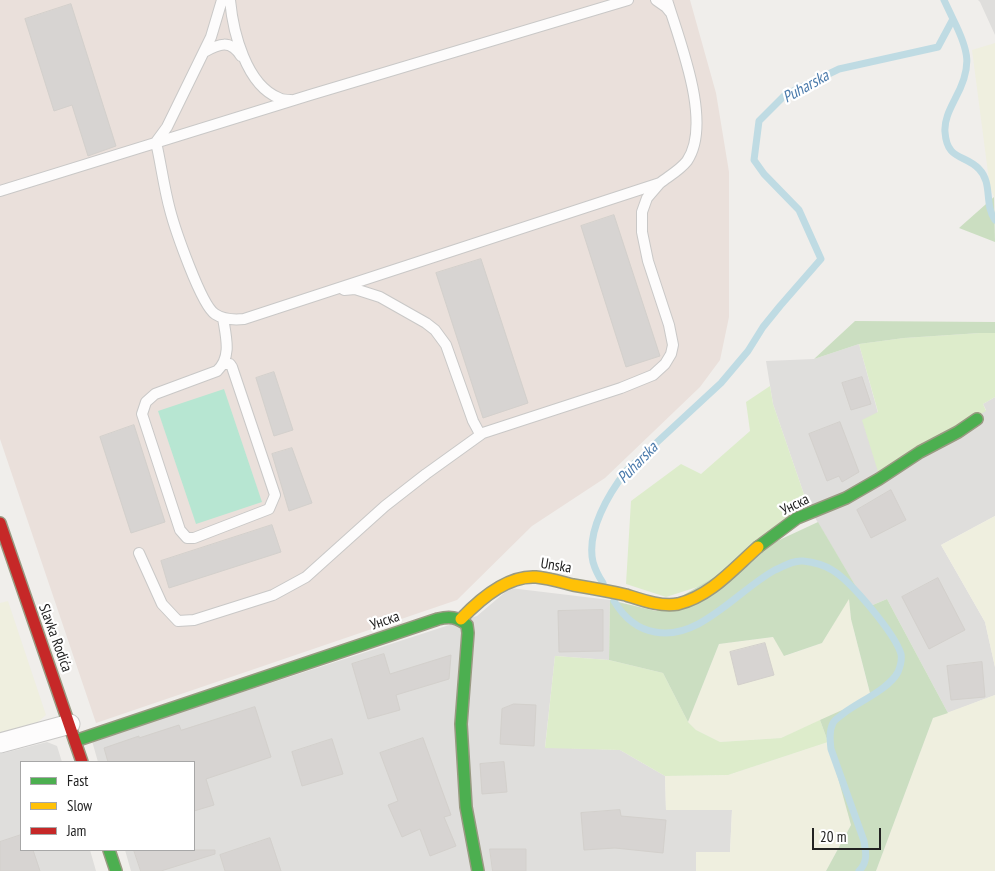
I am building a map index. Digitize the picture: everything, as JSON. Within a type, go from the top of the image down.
[{"type":"street","name":"Унска","points":[[628,596],[658,604],[677,604],[700,596],[716,585],[758,547],[796,518],[846,498],[977,419]]},
{"type":"street","name":"Slavka Rodića","points":[[0,523],[9,564],[73,732],[82,761]]},
{"type":"street","name":"Unska","points":[[461,618],[478,602],[498,588],[516,580],[534,577],[628,596]]},
{"type":"street","name":"Унска","points":[[73,732],[426,623],[451,616],[461,618]]},
{"type":"street","points":[[461,618],[467,625],[462,724],[466,807],[478,871]]},
{"type":"street","points":[[0,743],[73,732]]},
{"type":"street","points":[[109,851],[116,871]]},
{"type":"lane","points":[[222,0],[211,37],[167,127],[156,142],[170,210],[199,291],[214,314],[223,318],[232,320],[244,319],[660,183]]},
{"type":"lane","points":[[230,0],[238,38],[247,66]]},
{"type":"lane","points":[[0,191],[628,0]]},
{"type":"lane","points":[[656,0],[666,7],[673,20]]},
{"type":"lane","points":[[139,553],[162,604],[178,621],[194,620],[273,595],[306,577],[392,501],[480,434],[621,388],[652,374],[665,364],[671,354],[673,345],[669,325],[648,261],[642,232],[642,212],[647,198],[660,183],[686,162],[691,153],[697,126],[693,88],[667,0]]},
{"type":"lane","points":[[204,52],[218,45],[230,45],[237,49],[261,86],[279,98],[292,101]]},
{"type":"lane","points":[[321,294],[355,289],[380,297],[436,330],[446,345],[473,421],[480,434]]},
{"type":"lane","points":[[223,318],[227,349],[225,364],[218,371],[155,394],[146,402],[142,414],[180,530],[187,538],[194,538],[269,509],[275,495],[232,367],[230,364],[225,364]]},
{"type":"shaded area","points":[[0,0],[690,0],[716,93],[729,172],[729,317],[720,360],[700,387],[605,478],[532,526],[457,600],[96,723],[0,439]]},
{"type":"shaded area","points":[[978,0],[995,0],[995,35],[980,2]]},
{"type":"shaded area","points":[[859,344],[878,413],[986,410],[983,404],[995,397],[995,516],[941,545],[985,622],[995,667],[995,695],[948,713],[887,599],[868,607],[808,506],[773,404],[766,361],[814,359]]},
{"type":"shaded area","points":[[510,588],[610,600],[609,660],[555,656],[545,747],[620,750],[665,776],[666,810],[732,810],[730,852],[697,852],[696,871],[131,871],[125,851],[195,851],[195,761],[98,761],[92,741],[477,616]]},
{"type":"shaded area","points":[[47,742],[57,746],[62,761],[20,761],[20,851],[90,851],[96,871],[0,871],[0,754]]},
{"type":"green space","points":[[995,43],[995,199],[990,188],[972,50]]},
{"type":"green space","points":[[994,197],[995,242],[959,228]]},
{"type":"green space","points":[[855,321],[995,322],[995,333],[904,338],[859,344],[814,359]]},
{"type":"green space","points":[[995,333],[995,397],[983,404],[986,411],[879,475],[862,420],[878,412],[859,344],[904,338]]},
{"type":"green space","points":[[770,386],[773,404],[808,506],[710,583],[666,597],[626,584],[631,501],[681,464],[701,474],[750,431],[746,402]]},
{"type":"green space","points":[[224,389],[262,502],[196,524],[158,411]]},
{"type":"green space","points":[[995,516],[995,667],[985,622],[941,545]]},
{"type":"green space","points":[[818,522],[868,607],[887,599],[948,713],[933,718],[876,871],[826,871],[851,825],[820,720],[871,697],[851,619],[849,599],[822,643],[784,656],[773,637],[719,644],[688,722],[663,673],[609,660],[610,600],[656,611],[775,542]]},
{"type":"green space","points":[[849,598],[851,619],[871,698],[781,738],[720,742],[696,730],[688,722],[719,644],[773,637],[785,656],[822,643]]},
{"type":"green space","points":[[8,601],[46,715],[37,723],[0,734],[0,603]]},
{"type":"green space","points":[[555,656],[609,660],[663,673],[688,722],[696,730],[720,742],[781,738],[820,720],[828,742],[728,775],[665,776],[620,750],[545,748]]},
{"type":"green space","points":[[995,695],[995,871],[876,871],[933,718]]},
{"type":"green space","points":[[828,742],[851,825],[826,871],[696,871],[696,852],[730,852],[732,810],[666,810],[665,776],[728,775]]},
{"type":"building","points":[[71,4],[116,146],[88,156],[72,105],[54,111],[25,19]]},
{"type":"building","points":[[614,215],[660,356],[626,367],[581,226]]},
{"type":"building","points":[[481,259],[528,403],[483,418],[436,273]]},
{"type":"building","points":[[274,372],[293,430],[274,436],[256,378]]},
{"type":"building","points":[[862,377],[871,404],[851,410],[842,383]]},
{"type":"building","points":[[840,422],[859,472],[842,482],[839,476],[827,481],[809,434]]},
{"type":"building","points":[[134,425],[165,522],[131,533],[100,437]]},
{"type":"building","points":[[292,448],[312,503],[289,511],[272,454]]},
{"type":"building","points":[[891,490],[906,520],[871,538],[857,510]]},
{"type":"building","points":[[272,525],[281,552],[169,588],[161,561]]},
{"type":"building","points":[[938,578],[965,630],[929,649],[902,597]]},
{"type":"building","points":[[603,610],[603,651],[559,652],[558,611]]},
{"type":"building","points":[[765,643],[774,675],[738,685],[730,652]]},
{"type":"building","points":[[384,654],[390,674],[451,655],[449,679],[396,695],[400,710],[368,719],[352,664]]},
{"type":"building","points":[[982,662],[985,697],[951,700],[947,666]]},
{"type":"building","points":[[514,704],[536,705],[534,746],[500,744],[502,709]]},
{"type":"building","points":[[255,707],[271,757],[206,779],[214,805],[195,811],[195,761],[108,761],[104,748],[179,725],[181,730]]},
{"type":"building","points":[[423,738],[451,815],[444,817],[456,846],[430,856],[420,829],[402,837],[388,805],[398,801],[380,753]]},
{"type":"building","points":[[332,739],[343,774],[302,786],[292,752]]},
{"type":"building","points":[[504,762],[507,792],[482,794],[480,764]]},
{"type":"building","points":[[620,810],[621,816],[666,820],[663,853],[615,848],[584,850],[581,813]]},
{"type":"building","points":[[20,835],[20,851],[33,851],[40,871],[0,871],[0,842]]},
{"type":"building","points":[[270,838],[281,871],[225,871],[220,855]]},
{"type":"building","points":[[490,849],[526,849],[526,871],[493,871]]},
{"type":"building","points":[[215,850],[215,854],[161,871],[141,871],[134,851]]},
{"type":"waterway","name":"Puharska","points":[[603,583],[593,562],[593,538],[606,501],[620,479],[627,470],[721,383],[748,351],[763,327],[821,259],[799,210],[764,174],[754,160],[759,121],[785,95],[839,69],[938,47],[953,19],[944,0]]},
{"type":"waterway","points":[[953,19],[963,40],[967,59],[965,77],[946,119],[946,141],[953,152],[974,164],[983,175],[986,181],[990,208],[995,220]]},
{"type":"waterway","name":"Puharska","points":[[614,601],[626,617],[636,625],[655,632],[671,633],[703,622],[761,579],[775,570],[796,561],[807,561],[832,570],[861,596],[890,634],[897,645],[901,658],[898,672],[894,678],[837,719],[831,729],[831,749],[864,841],[865,860],[859,871]]},
{"type":"traffic: fast","points":[[758,547],[797,518],[846,498],[977,419]]},
{"type":"traffic: fast","points":[[75,741],[438,619],[450,617],[457,619],[467,625],[468,633],[461,724],[466,807],[478,871]]},
{"type":"traffic: fast","points":[[109,851],[116,871]]},
{"type":"traffic: slow","points":[[461,619],[494,590],[504,584],[525,577],[545,578],[626,595],[658,604],[678,604],[701,595],[711,588],[758,547]]},
{"type":"traffic: jam","points":[[0,523],[82,761]]}]
